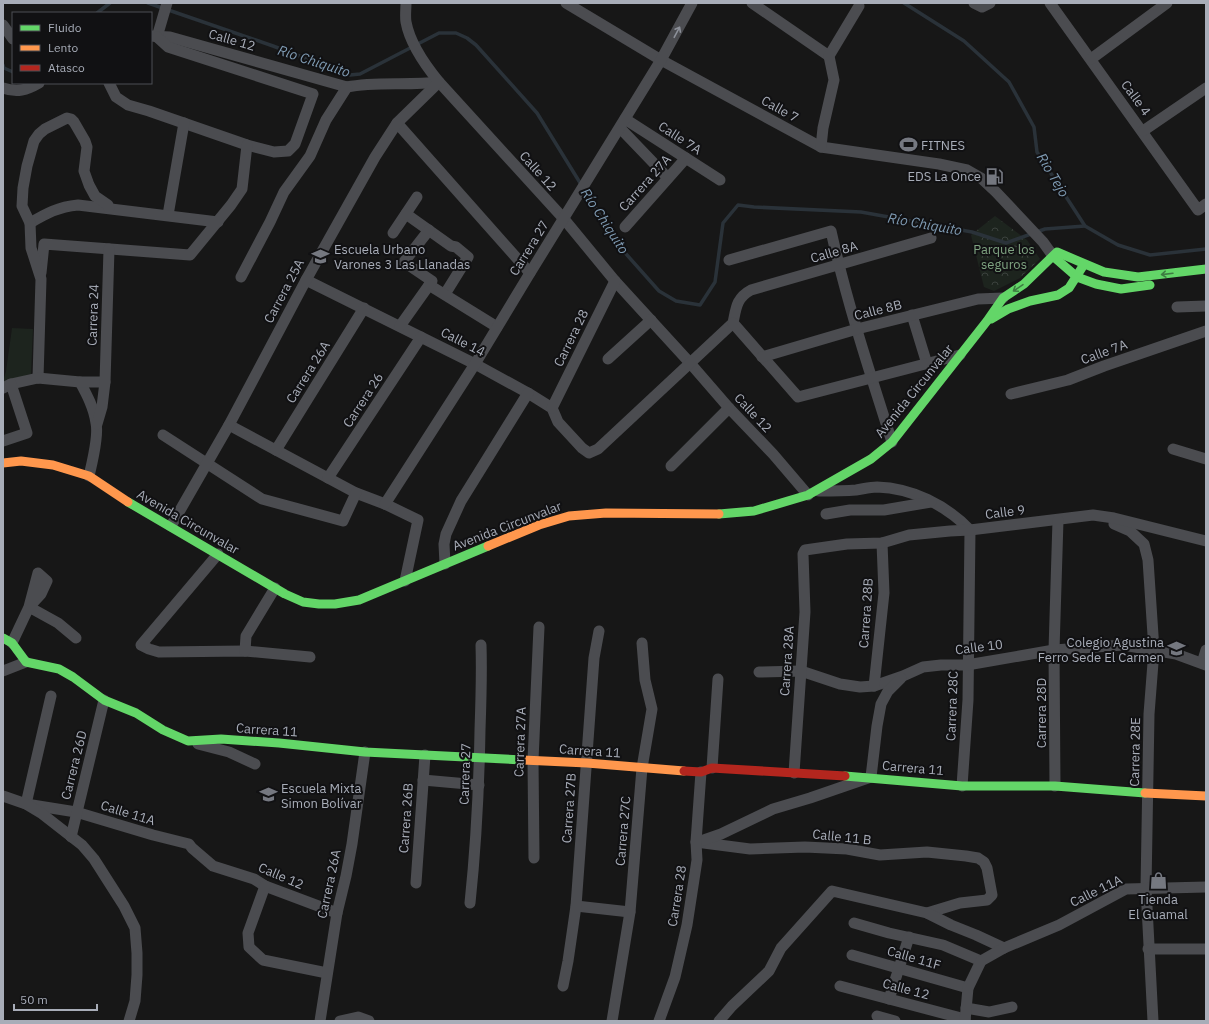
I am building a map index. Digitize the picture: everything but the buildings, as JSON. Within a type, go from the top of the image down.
[{"type":"main road","points":[[1055,254],[1104,272],[1138,277],[1206,269]]},
{"type":"main road","points":[[1055,254],[1077,277],[1096,284],[1120,289]]},
{"type":"main road","name":"Avenida Circunvalar","points":[[3,463],[21,461],[53,465],[89,476],[115,494],[296,599],[321,604],[338,604],[359,600],[539,526],[570,516],[606,513],[723,514],[754,511],[810,493],[871,459],[892,442],[987,321],[1003,298],[1024,284],[1055,254]]},
{"type":"main road","name":"Avenida Circunvalar","points":[[987,321],[1008,309],[1030,301],[1058,295],[1069,288],[1085,265]]},
{"type":"main road","points":[[1089,292],[1159,284]]},
{"type":"main road","points":[[1058,295],[1073,293]]},
{"type":"main road","points":[[8,640],[26,662]]},
{"type":"main road","name":"Carrera 11","points":[[26,662],[58,669],[73,677],[104,700],[136,713],[163,730],[188,741],[222,739],[366,752],[587,763],[642,768],[794,773],[871,777],[962,786],[1055,786],[1206,796]]},
{"type":"street","points":[[110,84],[116,97],[128,105],[150,111],[247,145],[274,152],[288,151],[295,144],[313,94],[168,47],[154,36],[162,19],[167,3]]},
{"type":"street","points":[[406,3],[406,21],[409,31],[422,60],[439,82]]},
{"type":"street","name":"Calle 7","points":[[566,3],[661,60],[821,147],[939,164],[967,170],[981,178],[996,192],[1055,254]]},
{"type":"street","name":"Carrera 27","points":[[385,504],[475,364],[580,194],[661,60],[692,3]]},
{"type":"street","points":[[752,3],[829,56]]},
{"type":"street","points":[[974,3],[982,7],[990,3]]},
{"type":"street","name":"Calle 4","points":[[1050,3],[1143,131],[1202,207]]},
{"type":"street","points":[[1091,59],[1167,3]]},
{"type":"street","points":[[821,147],[823,128],[834,80],[829,56],[859,6]]},
{"type":"street","points":[[3,25],[12,38]]},
{"type":"street","name":"Calle 12","points":[[154,36],[170,37],[347,87],[361,84],[423,84],[439,82],[564,219],[615,281],[729,408],[810,493]]},
{"type":"street","name":"Carrera 25A","points":[[171,526],[229,425],[306,280],[375,157],[397,123],[439,82]]},
{"type":"street","points":[[3,88],[17,92],[37,84]]},
{"type":"street","points":[[241,277],[284,192],[310,156],[326,120],[347,87]]},
{"type":"street","points":[[1143,131],[1206,88]]},
{"type":"street","points":[[41,279],[31,248],[30,223],[22,206],[23,188],[27,166],[34,141],[39,134],[45,129],[67,118],[74,122],[86,141],[87,147],[84,171],[88,186],[96,196],[108,205],[109,208]]},
{"type":"street","points":[[397,123],[530,273]]},
{"type":"street","points":[[168,215],[184,124]]},
{"type":"street","points":[[622,124],[668,178]]},
{"type":"street","name":"Calle 7A","points":[[622,124],[686,158],[720,180]]},
{"type":"street","points":[[38,378],[41,279],[44,244],[190,255],[218,222],[242,189],[247,145]]},
{"type":"street","name":"Carrera 27A","points":[[625,227],[686,158]]},
{"type":"street","points":[[393,233],[417,197]]},
{"type":"street","points":[[30,223],[64,206],[78,205],[218,222]]},
{"type":"street","points":[[406,214],[451,246],[456,247],[468,257],[444,294]]},
{"type":"street","points":[[400,326],[432,281],[404,262],[429,230]]},
{"type":"street","points":[[729,260],[832,232],[839,265],[857,329],[892,442]]},
{"type":"street","name":"Calle 8A","points":[[732,323],[739,299],[751,290],[931,238]]},
{"type":"street","name":"Carrera 24","points":[[97,424],[102,407],[105,382],[109,249]]},
{"type":"street","name":"Calle 14","points":[[306,280],[475,364],[552,408]]},
{"type":"street","name":"Carrera 28","points":[[552,408],[615,281]]},
{"type":"street","points":[[429,285],[497,327]]},
{"type":"street","name":"Calle 8B","points":[[762,357],[857,329],[978,299],[1003,298]]},
{"type":"street","points":[[1177,307],[1206,306]]},
{"type":"street","name":"Carrera 26A","points":[[276,450],[364,308]]},
{"type":"street","points":[[912,316],[927,364]]},
{"type":"street","points":[[608,359],[650,320]]},
{"type":"street","points":[[552,408],[558,422],[582,448],[589,453],[598,450],[732,323],[798,397],[960,355]]},
{"type":"street","name":"Calle 7A","points":[[1011,394],[1068,380],[1206,331]]},
{"type":"street","name":"Carrera 26","points":[[328,478],[421,337]]},
{"type":"street","points":[[3,441],[27,433],[7,386],[38,378],[80,382],[105,382]]},
{"type":"street","points":[[80,382],[90,401],[97,424],[95,445],[89,476]]},
{"type":"street","points":[[445,564],[444,544],[446,534],[460,501],[528,393]]},
{"type":"street","points":[[671,466],[729,408]]},
{"type":"street","points":[[229,425],[356,493],[385,504],[418,520],[405,581]]},
{"type":"street","points":[[163,435],[262,499],[342,521],[356,493]]},
{"type":"street","points":[[1173,449],[1206,459]]},
{"type":"street","points":[[810,493],[875,487],[896,488],[931,502],[954,515],[970,530]]},
{"type":"street","points":[[826,514],[850,510],[884,510],[931,502]]},
{"type":"street","name":"Calle 9","points":[[805,550],[847,544],[882,543],[909,535],[970,530],[1093,515],[1114,518],[1206,541]]},
{"type":"street","name":"Carrera 28E","points":[[1093,515],[1130,531],[1144,544],[1148,560],[1154,650],[1149,714],[1146,888],[1148,949],[1153,1021]]},
{"type":"street","name":"Carrera 28D","points":[[1055,786],[1054,650],[1058,520]]},
{"type":"street","name":"Carrera 28C","points":[[962,786],[968,700],[967,665],[970,530]]},
{"type":"street","name":"Carrera 28B","points":[[874,686],[884,593],[882,543]]},
{"type":"street","name":"Carrera 28A","points":[[794,773],[805,612],[803,554],[805,550]]},
{"type":"street","points":[[218,554],[141,645],[159,652],[245,652],[310,657]]},
{"type":"street","points":[[8,640],[29,607],[41,594],[47,581],[38,573],[29,607]]},
{"type":"street","points":[[245,652],[246,636],[276,588]]},
{"type":"street","points":[[29,607],[58,623],[76,638]]},
{"type":"street","name":"Carrera 27A","points":[[534,858],[533,760],[539,628]]},
{"type":"street","name":"Carrera 27B","points":[[563,986],[576,906],[594,658],[599,631]]},
{"type":"street","name":"Carrera 27C","points":[[612,1021],[630,912],[642,768],[652,709],[645,680],[642,643]]},
{"type":"street","name":"Carrera 27","points":[[470,903],[477,834],[482,668],[481,645]]},
{"type":"street","name":"Calle 10","points":[[758,672],[801,671],[840,684],[860,687],[874,686],[923,667],[967,665],[1054,650],[1123,645],[1176,654],[1204,664]]},
{"type":"street","points":[[1204,664],[1206,650]]},
{"type":"street","points":[[3,671],[26,662]]},
{"type":"street","points":[[696,842],[721,834],[773,809],[871,777],[881,704],[888,691],[903,676]]},
{"type":"street","name":"Carrera 28","points":[[659,1021],[675,976],[687,925],[697,860],[696,842],[718,679]]},
{"type":"street","points":[[26,804],[51,696]]},
{"type":"street","name":"Carrera 26D","points":[[71,837],[104,700]]},
{"type":"street","points":[[188,741],[229,752],[255,764]]},
{"type":"street","name":"Carrera 26A","points":[[320,1021],[337,913],[348,868],[366,752]]},
{"type":"street","name":"Carrera 26B","points":[[416,883],[425,755]]},
{"type":"street","points":[[423,780],[479,785]]},
{"type":"street","points":[[3,796],[26,804],[41,813],[82,845],[94,859],[124,906],[135,928],[137,975],[135,1001],[130,1021]]},
{"type":"street","name":"Calle 11A","points":[[26,804],[76,812],[189,844],[213,866]]},
{"type":"street","name":"Calle 11 B","points":[[696,842],[750,849],[805,847],[847,849],[880,855],[927,852],[978,858],[984,862],[987,868],[992,895],[990,898],[987,900],[960,903],[927,913]]},
{"type":"street","name":"Calle 12","points":[[213,866],[254,879],[265,886],[337,913]]},
{"type":"street","points":[[265,886],[248,933],[249,947],[263,960],[327,973]]},
{"type":"street","name":"Calle 11A","points":[[1004,948],[1059,925],[1126,889],[1206,887]]},
{"type":"street","points":[[719,1021],[732,1006],[769,971],[781,948],[832,891],[927,913],[1004,948]]},
{"type":"street","points":[[576,906],[630,912]]},
{"type":"street","points":[[854,923],[889,933],[943,945],[981,961]]},
{"type":"street","points":[[889,999],[909,937]]},
{"type":"street","points":[[965,1020],[968,988],[981,961],[1004,948]]},
{"type":"street","points":[[1148,949],[1206,949]]},
{"type":"street","name":"Calle 11F","points":[[852,955],[968,988]]},
{"type":"street","name":"Calle 12","points":[[840,986],[965,1020]]},
{"type":"street","points":[[966,1008],[989,1012],[1012,1006]]},
{"type":"street","points":[[876,1016],[894,1021]]},
{"type":"street","points":[[340,1021],[358,1018],[369,1021]]},
{"type":"green space","name":"Parque los seguros","points":[[995,216],[1027,240],[1040,259],[1020,278],[994,291],[984,287],[971,235]]},
{"type":"green space","points":[[12,328],[33,329],[31,374],[3,382],[6,371]]},
{"type":"waterway","name":"Río Chiquito","points":[[98,12],[110,3]]},
{"type":"waterway","name":"Río Chiquito","points":[[148,3],[273,46],[350,75],[360,74],[439,33],[456,33],[467,38],[476,45],[537,113],[619,246],[659,291],[676,301],[700,305],[715,282],[723,223],[738,205],[861,212],[972,232],[1006,243],[1045,229],[1085,226]]},
{"type":"waterway","name":"Rio Tejo","points":[[904,3],[964,41],[1009,82],[1034,127],[1037,152],[1085,226],[1118,245],[1150,255],[1206,249]]},
{"type":"waterway","name":"Río Chiquito","points":[[3,65],[4,68],[12,72]]},
{"type":"traffic: fast","points":[[719,514],[754,511],[808,495],[871,459],[892,442],[987,321],[1003,298],[1024,284],[1057,252],[1104,272],[1138,277],[1206,269]]},
{"type":"traffic: fast","points":[[1054,257],[1077,277],[1096,284],[1121,289],[1150,285]]},
{"type":"traffic: fast","points":[[991,319],[1008,309],[1030,301],[1058,295],[1069,288],[1083,266]]},
{"type":"traffic: fast","points":[[128,502],[285,594],[303,602],[319,604],[335,604],[359,600],[488,546]]},
{"type":"traffic: fast","points":[[3,638],[12,643],[26,662],[59,669],[73,677],[104,700],[136,713],[163,730],[188,741],[221,739],[279,743],[365,752],[523,760]]},
{"type":"traffic: fast","points":[[845,776],[962,786],[1055,786],[1145,793]]},
{"type":"traffic: slow","points":[[3,463],[21,461],[53,465],[89,476],[128,502]]},
{"type":"traffic: slow","points":[[488,546],[539,525],[569,516],[606,513],[719,514]]},
{"type":"traffic: slow","points":[[523,760],[587,763],[684,771]]},
{"type":"traffic: slow","points":[[1145,793],[1206,796]]},
{"type":"traffic: jam","points":[[684,771],[701,772],[712,768],[845,776]]},
{"type":"place","name":"FITNES","points":[[908,145]]},
{"type":"place","name":"EDS La Once","points":[[994,176]]},
{"type":"place","name":"Escuela Urbano Varones 3 Las Llanadas","points":[[321,256]]},
{"type":"place","name":"Colegio Agustina Ferro Sede El Carmen","points":[[1177,649]]},
{"type":"place","name":"Escuela Mixta Simon Bolívar","points":[[268,795]]},
{"type":"place","name":"Tienda El Guamal","points":[[1158,880]]}]
